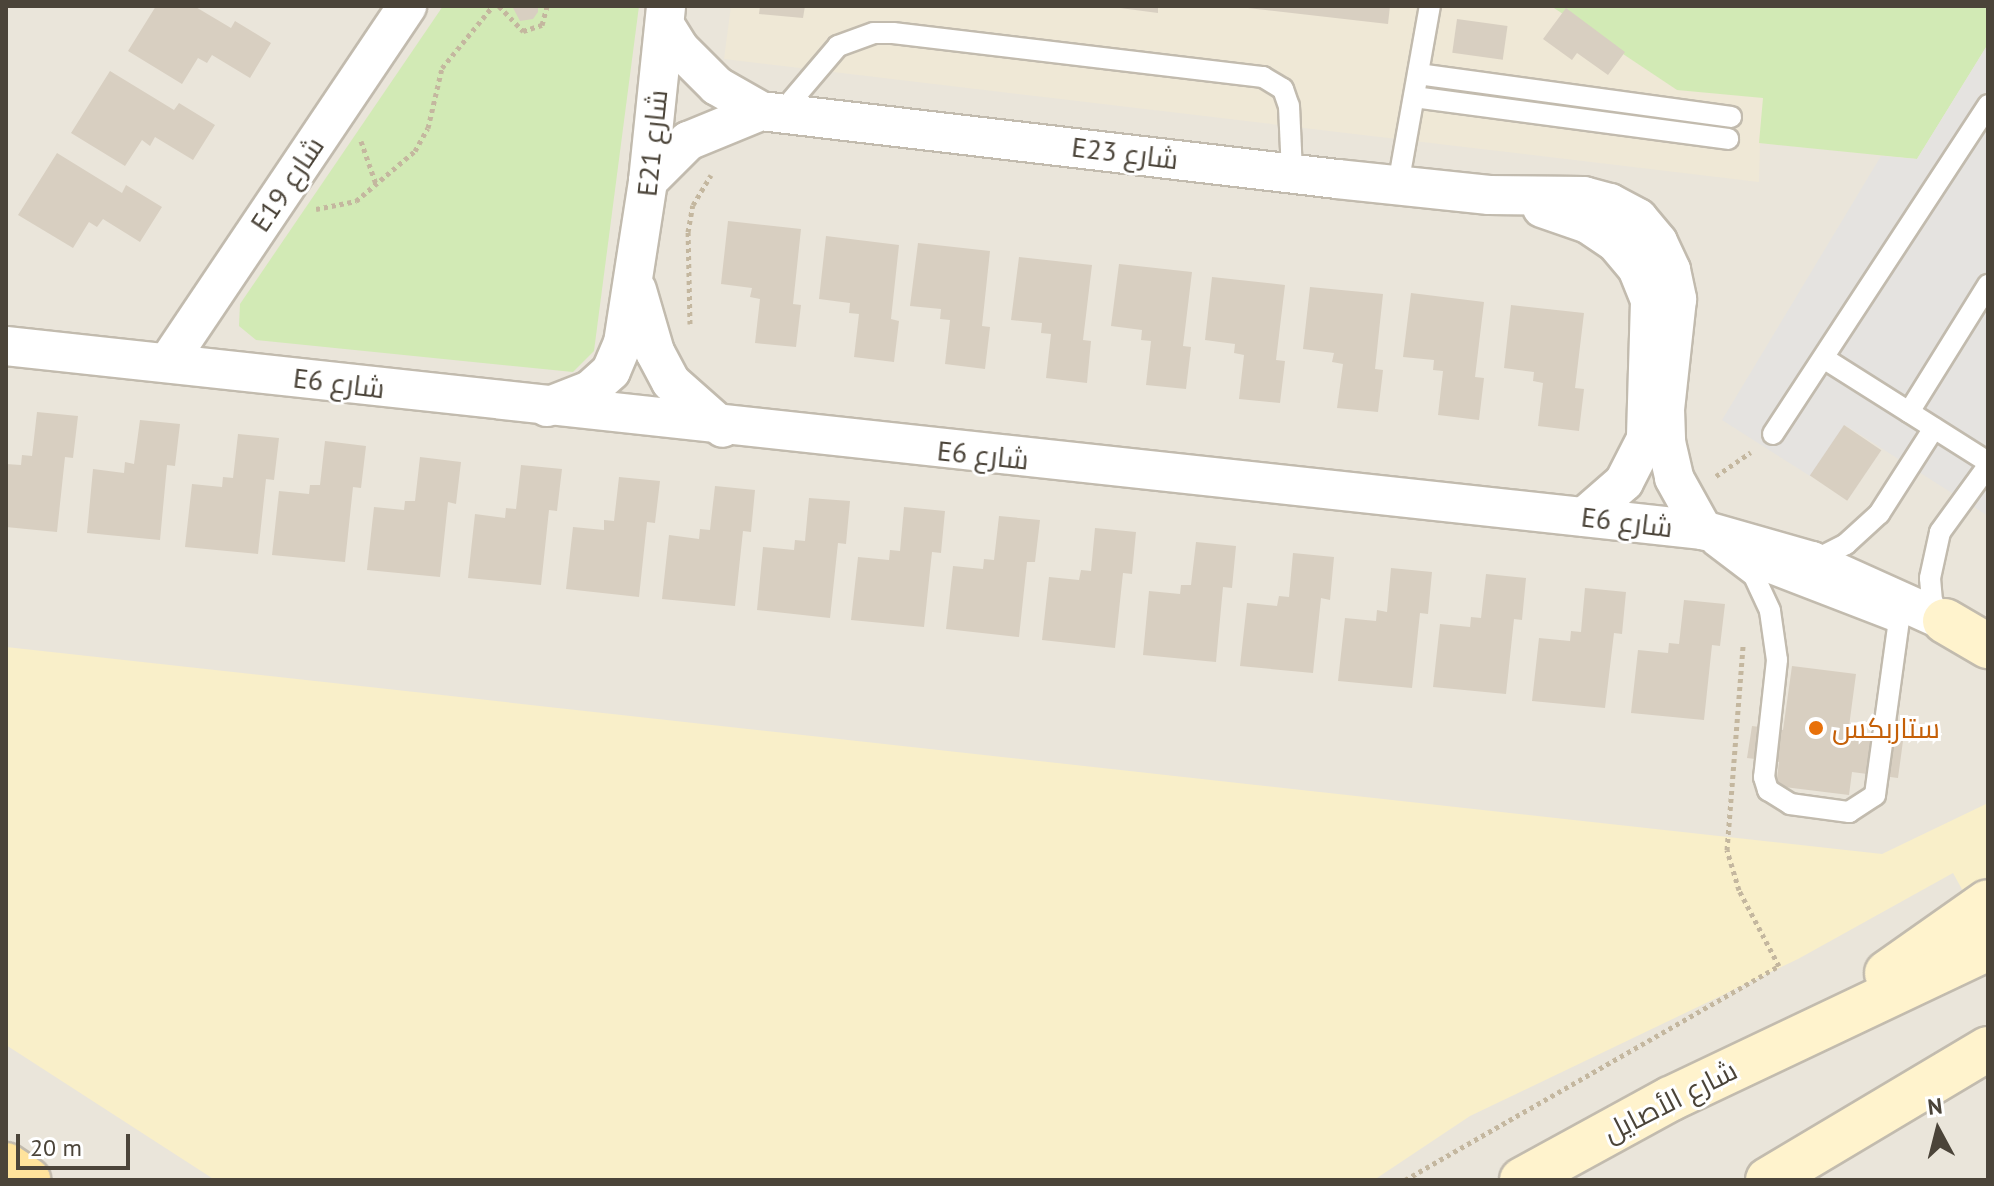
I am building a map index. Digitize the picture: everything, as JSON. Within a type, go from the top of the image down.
[{"type":"main road","points":[[1945,621],[1988,646]]},
{"type":"main road","name":"شارع الأصايل","points":[[1819,1027],[1988,902]]},
{"type":"main road","name":"شارع الأصايل","points":[[1522,1180],[1670,1099],[1988,948]]},
{"type":"main road","points":[[1768,1180],[1988,1049]]},
{"type":"main road","points":[[1885,1113],[1988,1068]]},
{"type":"main road","points":[[6,1165],[28,1180]]},
{"type":"street","name":"E19 شارع","points":[[168,362],[407,6]]},
{"type":"street","name":"E23 شارع","points":[[665,16],[717,86],[771,112],[1489,195],[1565,194],[1610,203],[1638,218],[1658,242],[1677,299],[1665,409],[1671,468],[1703,530]]},
{"type":"street","name":"E21 شارع","points":[[543,408],[590,390],[611,371],[623,343],[648,181],[665,16]]},
{"type":"street","name":"E23 شارع","points":[[648,181],[688,141],[771,112]]},
{"type":"street","name":"E23 شارع","points":[[1489,195],[1588,224],[1616,243],[1637,268],[1650,301],[1652,332],[1646,439],[1624,482],[1584,517]]},
{"type":"street","name":"E21 شارع","points":[[635,280],[655,352],[671,382],[723,428]]},
{"type":"street","name":"E6 شارع","points":[[6,346],[168,362],[723,428],[1703,530],[1812,561],[1900,610],[1945,621]]},
{"type":"street","points":[[1646,439],[1643,469],[1656,526]]},
{"type":"street","points":[[1656,526],[1671,503],[1671,468]]},
{"type":"lane","points":[[1398,185],[1430,6]]},
{"type":"lane","points":[[771,112],[838,46],[856,37],[893,33],[1263,77],[1283,89],[1289,106],[1292,172]]},
{"type":"lane","points":[[1418,74],[1731,117]]},
{"type":"lane","points":[[1414,97],[1728,139]]},
{"type":"lane","points":[[1773,434],[1825,359],[1988,105]]},
{"type":"lane","points":[[1909,412],[1988,285]]},
{"type":"lane","points":[[1825,359],[1988,464],[1950,511],[1933,554],[1932,601],[1945,621]]},
{"type":"lane","points":[[1812,561],[1846,544],[1879,514],[1934,428]]},
{"type":"lane","points":[[1703,530],[1713,546],[1737,560],[1900,610],[1875,795],[1849,812],[1790,804],[1768,790],[1764,777],[1777,660],[1770,611],[1762,587],[1737,560]]},
{"type":"path","points":[[277,198],[303,208],[329,209],[356,201],[398,169],[428,128],[451,51],[493,6]]},
{"type":"path","points":[[499,6],[523,31],[542,25],[547,6]]},
{"type":"path","points":[[688,141],[714,171],[693,205],[688,232],[690,333]]},
{"type":"path","points":[[1405,1180],[1779,966],[1739,890],[1727,850],[1744,640]]},
{"type":"shaded area","points":[[6,6],[1988,6],[1988,1180],[6,1180]]},
{"type":"shaded area","points":[[731,6],[1988,6],[1988,44],[1917,159],[1760,143],[1759,182],[724,59]]},
{"type":"shaded area","points":[[1988,44],[1988,516],[1845,425],[1810,476],[1722,420],[1881,156],[1917,159]]},
{"type":"green space","points":[[443,6],[639,6],[594,351],[573,372],[256,340],[239,326],[240,304]]},
{"type":"green space","points":[[1551,6],[1988,6],[1988,44],[1917,159],[1759,143],[1763,98],[1677,90]]},
{"type":"sand","points":[[6,647],[1882,854],[1988,803],[1988,878],[1963,891],[1953,873],[1798,959],[1470,1116],[1374,1180],[215,1180],[6,1045]]},
{"type":"building","points":[[156,6],[194,6],[231,28],[235,21],[271,43],[250,78],[212,55],[207,63],[198,58],[182,84],[128,51]]},
{"type":"building","points":[[512,6],[538,6],[538,12],[533,19],[520,21]]},
{"type":"building","points":[[760,6],[805,6],[803,18],[759,14]]},
{"type":"building","points":[[1105,6],[1158,6],[1158,13]]},
{"type":"building","points":[[1230,6],[1390,6],[1388,24]]},
{"type":"building","points":[[1566,8],[1625,52],[1608,75],[1577,53],[1572,60],[1543,39]]},
{"type":"building","points":[[1457,19],[1508,26],[1503,60],[1452,53]]},
{"type":"building","points":[[110,71],[174,110],[179,103],[215,125],[193,160],[155,137],[150,146],[142,140],[125,166],[71,133]]},
{"type":"building","points":[[57,153],[122,193],[126,185],[162,207],[140,242],[103,219],[97,227],[89,222],[73,248],[18,215]]},
{"type":"building","points":[[728,221],[801,229],[793,304],[801,305],[796,347],[755,343],[760,299],[750,297],[752,288],[721,284]]},
{"type":"building","points":[[826,236],[899,245],[891,319],[899,321],[894,362],[854,357],[859,314],[849,313],[850,303],[819,299]]},
{"type":"building","points":[[918,243],[990,251],[982,326],[990,327],[985,369],[945,364],[950,320],[940,319],[941,309],[910,306]]},
{"type":"building","points":[[1019,257],[1092,265],[1083,340],[1091,341],[1087,383],[1046,378],[1051,334],[1041,333],[1042,323],[1011,320]]},
{"type":"building","points":[[1119,264],[1192,272],[1183,346],[1191,347],[1186,389],[1146,385],[1151,341],[1141,340],[1142,330],[1111,326]]},
{"type":"building","points":[[1212,277],[1285,285],[1276,360],[1285,361],[1280,403],[1239,399],[1244,355],[1234,353],[1235,344],[1205,340]]},
{"type":"building","points":[[1310,287],[1383,294],[1375,369],[1383,370],[1378,412],[1337,408],[1343,364],[1332,362],[1334,353],[1303,349]]},
{"type":"building","points":[[1411,293],[1484,302],[1475,377],[1484,378],[1479,420],[1438,415],[1443,371],[1433,370],[1434,360],[1403,357]]},
{"type":"building","points":[[1511,305],[1584,313],[1575,388],[1584,389],[1579,431],[1538,426],[1543,383],[1533,381],[1534,372],[1504,368]]},
{"type":"building","points":[[37,412],[78,416],[73,458],[65,457],[57,532],[6,527],[6,464],[21,465],[22,455],[32,456]]},
{"type":"building","points":[[140,420],[180,424],[175,466],[167,465],[160,540],[87,533],[93,469],[124,473],[125,462],[134,464]]},
{"type":"building","points":[[1844,425],[1881,450],[1847,501],[1810,476]]},
{"type":"building","points":[[238,434],[279,438],[274,480],[266,479],[258,554],[185,547],[192,484],[222,487],[223,477],[233,478]]},
{"type":"building","points":[[325,441],[366,446],[361,488],[353,487],[345,562],[272,555],[279,491],[309,494],[310,485],[320,485]]},
{"type":"building","points":[[420,457],[461,462],[456,504],[448,502],[440,577],[367,570],[374,507],[404,510],[405,501],[415,501]]},
{"type":"building","points":[[521,465],[562,469],[557,511],[549,510],[541,585],[468,578],[475,514],[505,518],[506,508],[516,509]]},
{"type":"building","points":[[619,477],[660,481],[655,523],[647,522],[639,597],[566,589],[573,527],[604,530],[604,520],[614,521]]},
{"type":"building","points":[[715,486],[755,490],[751,532],[743,531],[735,606],[662,599],[669,535],[699,539],[700,529],[710,530]]},
{"type":"building","points":[[809,498],[850,501],[846,544],[838,543],[830,618],[757,610],[763,547],[794,550],[795,540],[805,541]]},
{"type":"building","points":[[904,507],[945,511],[941,553],[932,552],[924,627],[851,620],[858,557],[889,560],[890,550],[900,551]]},
{"type":"building","points":[[999,516],[1040,520],[1035,562],[1027,562],[1019,637],[946,629],[953,566],[983,569],[984,559],[994,560]]},
{"type":"building","points":[[1095,528],[1136,532],[1132,574],[1123,573],[1115,648],[1042,640],[1049,577],[1079,580],[1081,570],[1091,571]]},
{"type":"building","points":[[1196,542],[1236,546],[1232,588],[1223,587],[1216,662],[1143,655],[1149,591],[1180,594],[1181,585],[1191,585]]},
{"type":"building","points":[[1293,553],[1334,557],[1330,600],[1321,598],[1313,673],[1240,666],[1247,603],[1277,606],[1279,596],[1289,597]]},
{"type":"building","points":[[1391,568],[1432,572],[1428,614],[1420,613],[1412,688],[1338,681],[1345,618],[1376,621],[1377,610],[1387,612]]},
{"type":"building","points":[[1486,574],[1526,578],[1522,620],[1514,619],[1506,694],[1433,687],[1440,624],[1470,627],[1471,617],[1481,618]]},
{"type":"building","points":[[1585,588],[1626,592],[1622,634],[1614,633],[1605,708],[1532,701],[1539,638],[1570,641],[1571,631],[1581,632]]},
{"type":"building","points":[[1684,600],[1725,604],[1720,646],[1712,645],[1704,720],[1631,713],[1638,650],[1668,653],[1669,643],[1679,644]]},
{"type":"building","name":"ستاربكس","points":[[1792,666],[1856,674],[1848,734],[1903,741],[1898,778],[1852,772],[1849,795],[1776,786],[1779,762],[1747,758],[1752,726],[1783,730]]},
{"type":"place","name":"ستاربكس","points":[[1816,728]]}]
